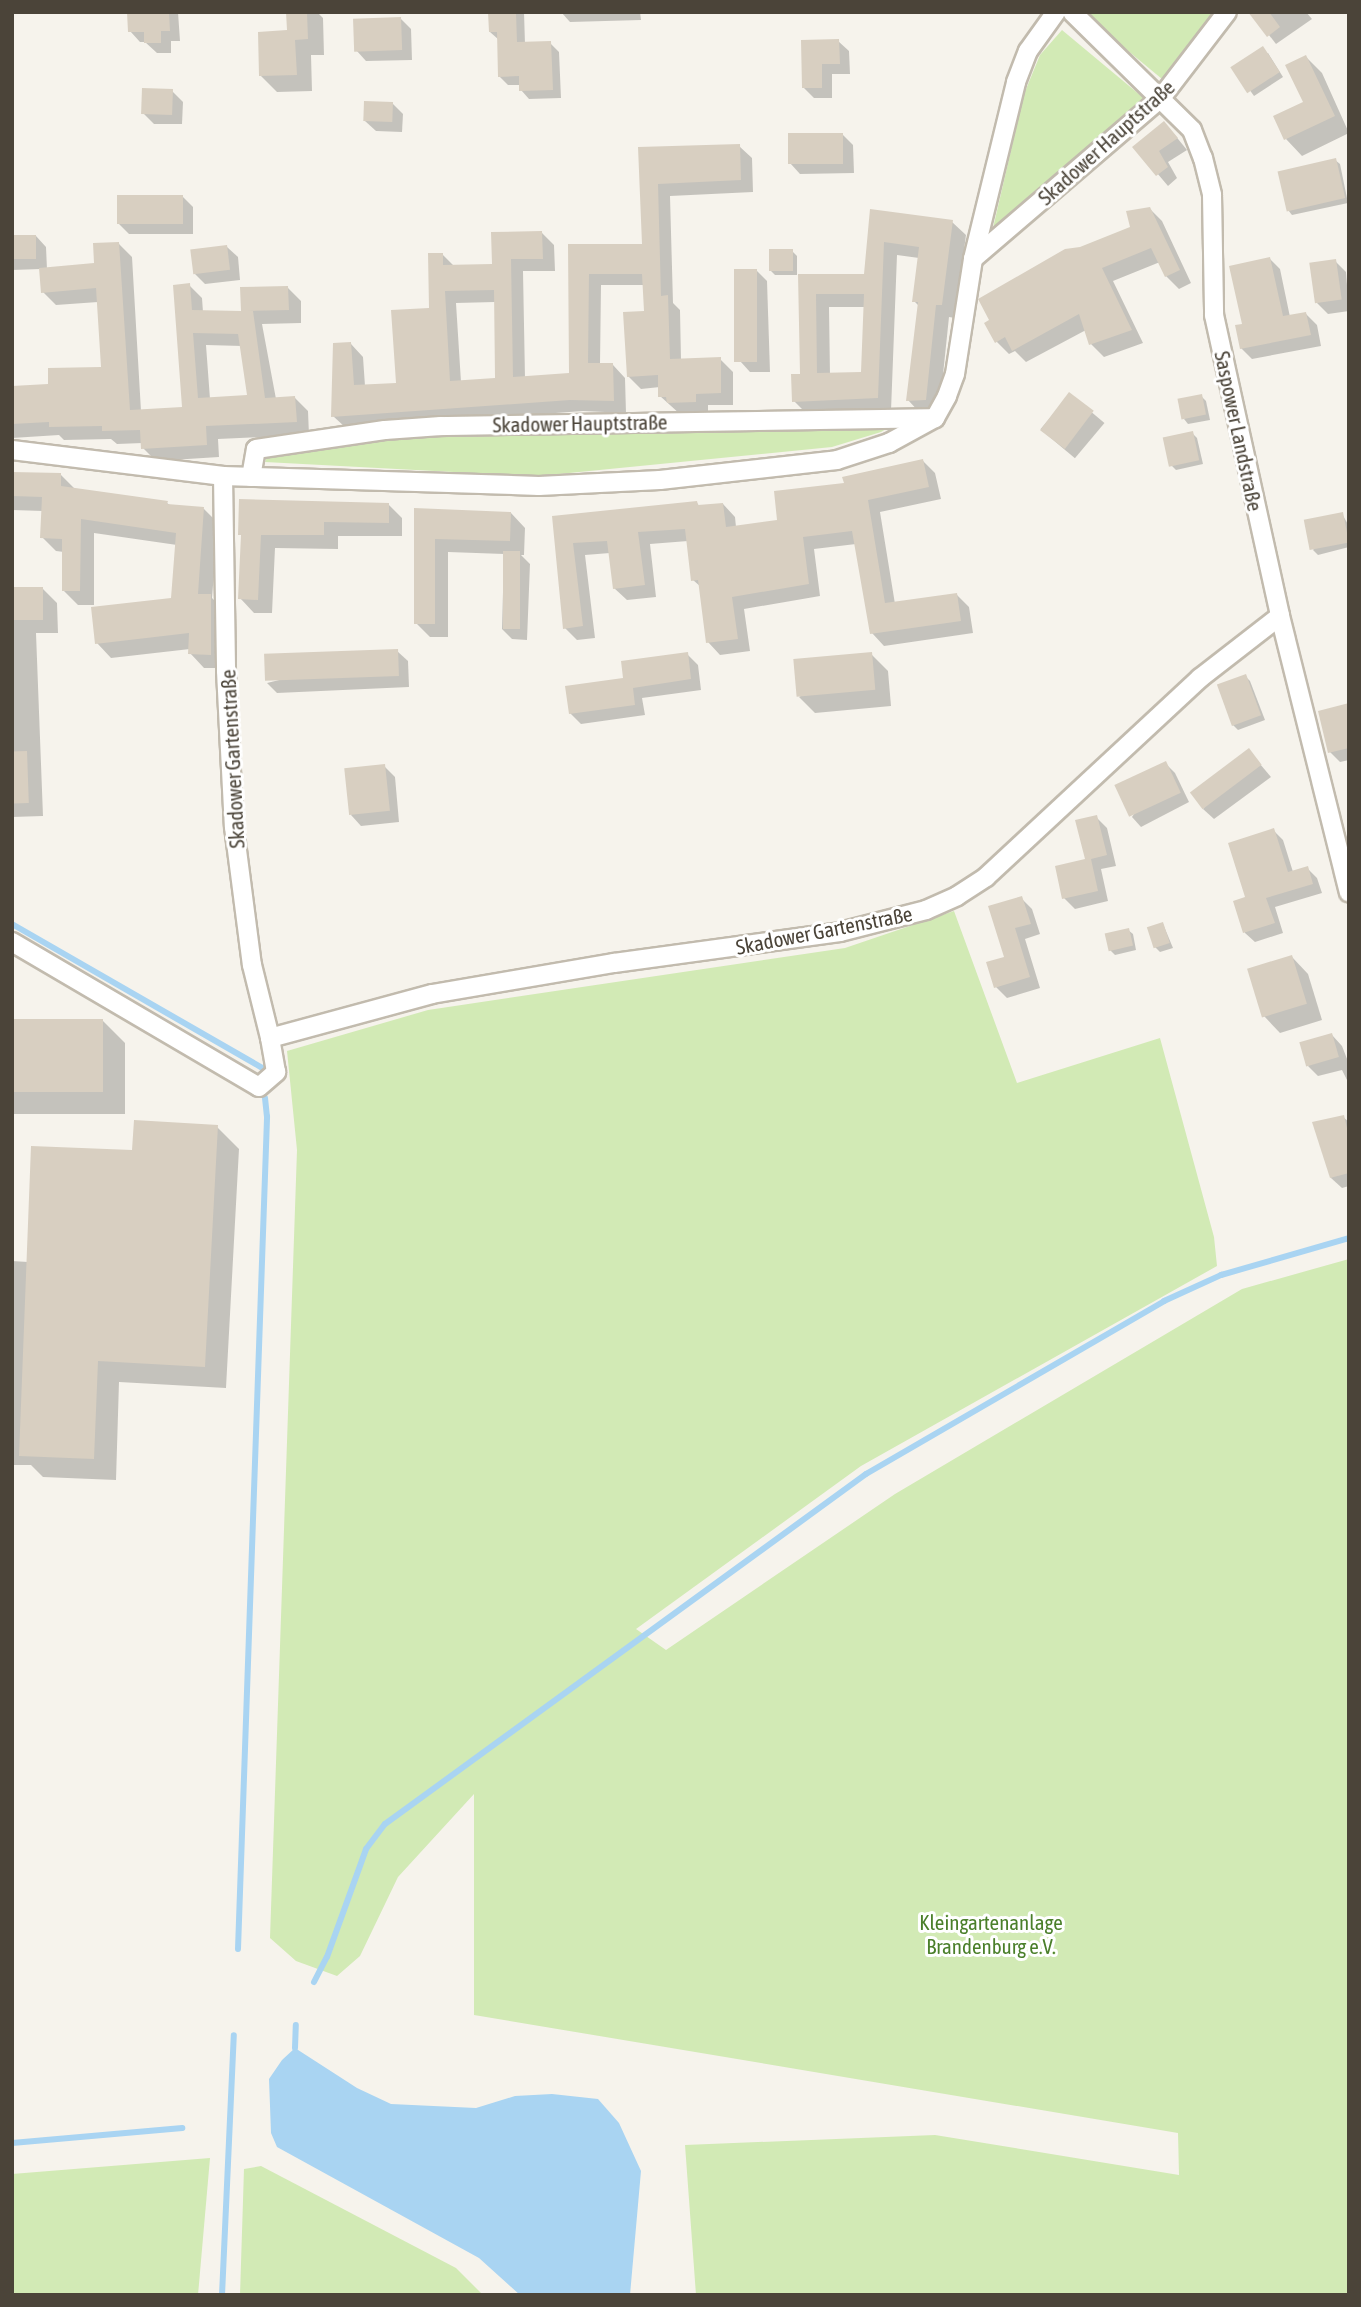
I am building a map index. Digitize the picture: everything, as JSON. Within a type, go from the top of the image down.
[{"type":"street","points":[[12,450],[223,476],[539,486],[660,480],[838,460],[890,443],[935,418],[955,373],[973,259],[1016,82],[1028,51],[1056,12]]},
{"type":"street","name":"Saspower Landstraße","points":[[1072,12],[1192,130],[1203,158],[1212,195],[1214,315],[1280,616],[1349,893]]},
{"type":"street","name":"Skadower Hauptstraße","points":[[973,259],[1161,97],[1227,12]]},
{"type":"street","name":"Skadower Hauptstraße","points":[[251,477],[256,449],[385,430],[441,426],[935,418]]},
{"type":"street","name":"Skadower Gartenstraße","points":[[12,942],[259,1087],[276,1072],[252,965],[234,827],[226,671],[223,476]]},
{"type":"street","name":"Skadower Gartenstraße","points":[[270,1038],[432,994],[614,963],[840,932],[926,911],[957,896],[986,877],[1200,678],[1280,616]]},
{"type":"green space","points":[[1088,12],[1217,12],[1162,79],[1092,21]]},
{"type":"green space","points":[[1062,30],[1146,100],[993,228],[1024,94],[1040,55]]},
{"type":"green space","points":[[893,425],[881,432],[832,447],[527,476],[265,462],[268,454],[384,438]]},
{"type":"green space","name":"Kleingartenanlage Brandenburg e.V.","points":[[954,911],[1017,1083],[1160,1038],[1214,1237],[1217,1266],[861,1466],[636,1629],[666,1650],[895,1494],[1242,1289],[1349,1259],[1349,2295],[696,2295],[685,2145],[935,2135],[1179,2175],[1178,2133],[474,2015],[474,1794],[398,1877],[360,1956],[337,1976],[296,1961],[270,1938],[297,1150],[287,1051],[428,1010],[845,948]]},
{"type":"green space","points":[[210,2158],[198,2295],[12,2295],[12,2174]]},
{"type":"green space","points":[[261,2166],[456,2268],[483,2295],[240,2295],[244,2169]]},
{"type":"water","points":[[295,2048],[357,2088],[391,2104],[476,2108],[515,2096],[552,2094],[598,2099],[619,2123],[641,2171],[630,2295],[520,2295],[479,2258],[277,2147],[271,2133],[269,2079],[282,2060]]},
{"type":"building","points":[[127,12],[169,12],[170,31],[161,31],[161,43],[144,43],[144,32],[128,32]]},
{"type":"building","points":[[286,12],[307,12],[308,39],[295,40],[297,75],[259,76],[258,32],[287,30]]},
{"type":"building","points":[[488,12],[516,12],[517,42],[551,41],[553,90],[519,91],[519,76],[498,77],[497,32],[489,32]]},
{"type":"building","points":[[1248,12],[1269,12],[1280,27],[1267,37]]},
{"type":"building","points":[[401,17],[402,50],[354,52],[353,19]]},
{"type":"building","points":[[839,39],[840,64],[822,64],[822,88],[802,88],[801,40]]},
{"type":"building","points":[[1263,46],[1280,72],[1247,93],[1230,67]]},
{"type":"building","points":[[1306,55],[1335,116],[1284,140],[1273,116],[1303,102],[1285,65]]},
{"type":"building","points":[[142,88],[173,89],[172,115],[141,114]]},
{"type":"building","points":[[364,101],[393,102],[392,122],[363,121]]},
{"type":"building","points":[[1164,121],[1178,138],[1159,151],[1168,167],[1156,176],[1132,147]]},
{"type":"building","points":[[788,133],[843,133],[843,164],[788,164]]},
{"type":"building","points":[[740,144],[741,180],[658,184],[661,296],[668,295],[670,359],[721,357],[721,393],[696,394],[696,402],[667,403],[666,397],[658,397],[658,375],[627,377],[623,312],[644,311],[642,274],[589,274],[588,363],[613,363],[614,401],[570,400],[331,417],[333,343],[351,342],[354,385],[396,383],[391,310],[429,308],[428,253],[443,253],[443,265],[492,264],[491,232],[542,231],[543,259],[511,259],[513,377],[569,373],[568,244],[642,244],[638,147]],"holes":[[[494,290],[495,378],[450,381],[445,291]]]},
{"type":"building","points":[[1336,158],[1345,198],[1287,211],[1278,171]]},
{"type":"building","points":[[117,195],[183,195],[183,224],[117,224]]},
{"type":"building","points":[[1150,207],[1180,270],[1165,277],[1151,248],[1102,268],[1132,330],[1089,345],[1079,314],[1012,351],[1005,337],[995,343],[984,323],[989,320],[978,299],[1065,249],[1080,247],[1130,227],[1126,211]]},
{"type":"building","points":[[870,209],[953,220],[942,305],[936,305],[926,400],[906,401],[918,302],[912,302],[919,247],[884,242],[878,398],[792,402],[791,374],[800,374],[798,274],[864,274]],"holes":[[[816,294],[864,294],[861,372],[817,373]]]},
{"type":"building","points":[[12,235],[36,235],[36,259],[12,259]]},
{"type":"building","points":[[119,242],[130,410],[182,407],[173,285],[190,283],[192,310],[241,311],[240,287],[288,286],[289,310],[247,311],[253,311],[265,398],[295,396],[297,422],[206,426],[207,445],[141,449],[140,430],[102,431],[102,426],[49,427],[49,422],[12,424],[12,386],[48,384],[48,368],[101,367],[96,288],[41,293],[39,268],[94,263],[93,243]],"holes":[[[193,333],[238,334],[247,395],[198,398]]]},
{"type":"building","points":[[227,245],[230,270],[193,274],[190,250]]},
{"type":"building","points":[[769,249],[793,249],[793,271],[769,271]]},
{"type":"building","points":[[1270,257],[1283,316],[1306,312],[1311,335],[1240,349],[1235,325],[1242,324],[1229,266]]},
{"type":"building","points":[[1336,259],[1342,300],[1315,303],[1309,263]]},
{"type":"building","points":[[734,269],[757,269],[757,362],[734,362]]},
{"type":"building","points":[[1069,392],[1094,411],[1065,449],[1040,430]]},
{"type":"building","points":[[1202,394],[1206,415],[1181,419],[1177,399]]},
{"type":"building","points":[[1193,431],[1199,460],[1169,467],[1163,437]]},
{"type":"building","points":[[923,459],[929,487],[868,500],[885,603],[957,593],[961,621],[870,634],[852,531],[803,537],[809,584],[732,597],[738,639],[706,643],[698,580],[691,581],[685,529],[638,532],[645,585],[613,589],[607,541],[573,543],[583,626],[563,629],[552,516],[697,501],[698,505],[723,503],[726,527],[777,520],[774,491],[844,483],[842,477]]},
{"type":"building","points":[[12,472],[61,473],[61,486],[168,501],[167,504],[204,507],[198,594],[211,594],[211,655],[188,654],[189,633],[95,644],[91,607],[171,598],[176,533],[81,519],[80,591],[62,591],[62,539],[40,538],[42,497],[12,496]]},
{"type":"building","points":[[239,499],[389,503],[389,523],[324,522],[324,535],[261,535],[258,600],[238,599],[241,535],[238,535]]},
{"type":"building","points":[[414,508],[511,512],[510,541],[435,539],[435,624],[414,624]]},
{"type":"building","points":[[1343,512],[1349,542],[1310,550],[1304,520]]},
{"type":"building","points":[[503,551],[520,551],[520,629],[503,629]]},
{"type":"building","points":[[12,587],[43,587],[43,620],[12,620]]},
{"type":"building","points":[[398,649],[399,676],[265,681],[264,654]]},
{"type":"building","points":[[688,652],[691,679],[633,688],[635,705],[569,714],[565,686],[623,678],[621,661]]},
{"type":"building","points":[[872,652],[875,690],[797,697],[793,659]]},
{"type":"building","points":[[1246,674],[1261,715],[1232,726],[1217,685]]},
{"type":"building","points":[[1349,703],[1349,748],[1328,753],[1318,711]]},
{"type":"building","points":[[1249,748],[1262,765],[1203,809],[1190,793]]},
{"type":"building","points":[[27,751],[29,803],[14,803],[12,752]]},
{"type":"building","points":[[1166,761],[1181,793],[1129,817],[1114,785]]},
{"type":"building","points":[[385,764],[390,811],[349,815],[344,768]]},
{"type":"building","points":[[1097,815],[1107,855],[1091,859],[1098,891],[1062,899],[1055,866],[1085,859],[1075,820]]},
{"type":"building","points":[[1274,828],[1288,872],[1308,866],[1313,884],[1266,898],[1275,923],[1243,933],[1233,901],[1245,897],[1228,843]]},
{"type":"building","points":[[1022,896],[1031,924],[1015,928],[1030,977],[994,988],[986,962],[1004,957],[988,906]]},
{"type":"building","points":[[1163,922],[1170,943],[1154,948],[1147,927]]},
{"type":"building","points":[[1129,928],[1133,946],[1109,951],[1105,934]]},
{"type":"building","points":[[1292,955],[1307,1004],[1262,1018],[1247,969]]},
{"type":"building","points":[[12,1019],[103,1019],[103,1092],[12,1092]]},
{"type":"building","points":[[1332,1033],[1339,1057],[1306,1066],[1299,1042]]},
{"type":"building","points":[[1344,1115],[1349,1137],[1349,1173],[1330,1178],[1312,1122]]},
{"type":"building","points":[[134,1120],[218,1125],[205,1367],[98,1361],[94,1459],[19,1456],[31,1146],[132,1150]]},
{"type":"waterway","points":[[12,924],[262,1068]]},
{"type":"waterway","points":[[238,1949],[267,1117],[265,1098]]},
{"type":"waterway","points":[[314,1982],[327,1957],[366,1849],[385,1824],[866,1474],[1164,1301],[1221,1275],[1349,1238]]},
{"type":"waterway","points":[[295,2048],[296,2025]]},
{"type":"waterway","points":[[222,2295],[234,2035]]},
{"type":"waterway","points":[[12,2143],[182,2128]]}]
